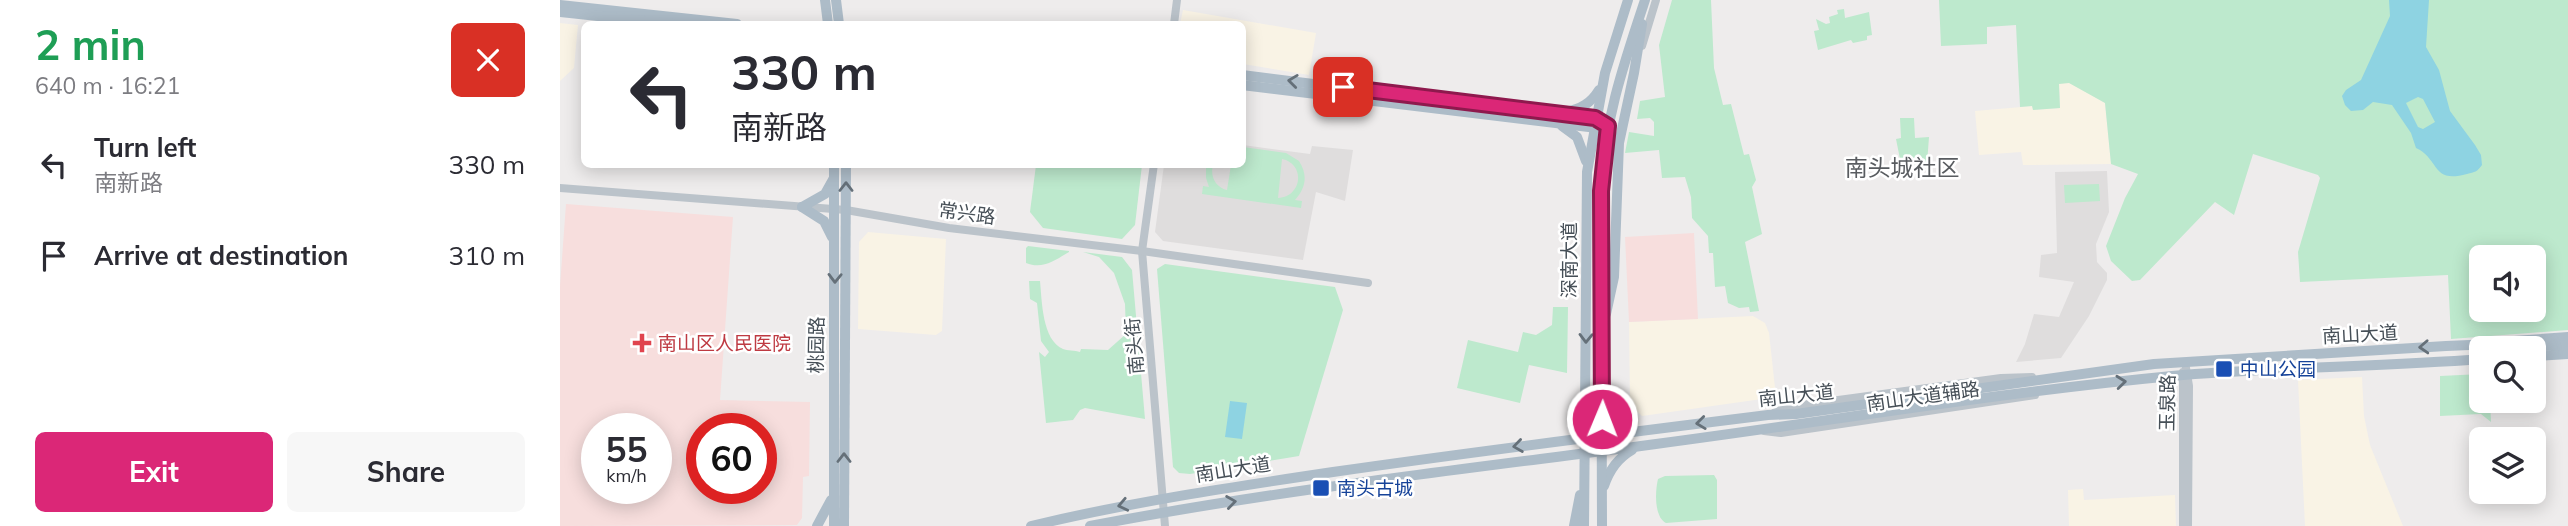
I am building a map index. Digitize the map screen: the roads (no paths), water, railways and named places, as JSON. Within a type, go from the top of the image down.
[{"type":"main road","name":"深南大道","points":[[1584,526],[1587,172],[1605,73],[1623,16],[1625,0]]},
{"type":"main road","name":"深南大道","points":[[1601,526],[1601,191],[1608,126],[1621,73],[1645,0]]},
{"type":"main road","points":[[1603,332],[1614,277],[1619,143],[1634,73],[1645,0]]},
{"type":"main road","points":[[820,21],[824,14],[825,2]]},
{"type":"main road","points":[[825,2],[828,21]]},
{"type":"main road","points":[[560,5],[709,21]]},
{"type":"main road","points":[[836,5],[844,21]]},
{"type":"main road","points":[[560,12],[644,21]]},
{"type":"main road","points":[[1246,85],[1555,118],[1591,102],[1600,89],[1605,73]]},
{"type":"main road","points":[[1246,76],[1608,126]]},
{"type":"main road","points":[[1555,118],[1577,137],[1583,147],[1587,172]]},
{"type":"main road","name":"桃园路","points":[[834,526],[835,245],[846,168]]},
{"type":"main road","points":[[834,169],[832,183],[825,194],[802,206],[824,221],[835,245]]},
{"type":"main road","name":"桃园路","points":[[834,169],[841,210],[844,526]]},
{"type":"main road","points":[[2546,338],[2568,337]]},
{"type":"main road","name":"南山大道","points":[[1031,526],[1163,498],[1585,437],[1808,412],[2053,377],[2185,362],[2469,345]]},
{"type":"main road","name":"南山大道","points":[[2546,346],[2568,345]]},
{"type":"main road","points":[[2546,355],[2568,354]]},
{"type":"main road","name":"南山大道","points":[[1090,526],[1164,512],[1371,481],[2010,393],[2185,375],[2469,360]]},
{"type":"main road","points":[[1959,408],[1967,399]]},
{"type":"main road","points":[[1602,404],[1607,419],[1624,430],[1634,432]]},
{"type":"main road","points":[[1602,497],[1607,477],[1617,461],[1639,446]]},
{"type":"main road","points":[[1574,526],[1584,481]]},
{"type":"main road","points":[[817,526],[833,493]]},
{"type":"street","points":[[1174,21],[1177,0]]},
{"type":"street","points":[[1634,73],[1656,0]]},
{"type":"street","name":"南头街","points":[[1153,168],[1142,251],[1165,526]]},
{"type":"street","name":"常兴路","points":[[560,188],[841,210],[949,228],[1142,251],[1368,283]]},
{"type":"street","name":"玉泉路","points":[[2183,526],[2185,362]]},
{"type":"street","name":"玉泉路","points":[[2185,375],[2188,526]]},
{"type":"street","name":"南山大道辅路","points":[[1754,430],[1781,433],[2016,400],[2054,390]]},
{"type":"water","points":[[2389,0],[2429,0],[2426,47],[2439,70],[2450,111],[2481,155],[2482,165],[2476,171],[2455,176],[2441,173],[2424,153],[2416,148],[2411,133],[2392,105],[2373,102],[2363,110],[2351,111],[2345,105],[2342,96],[2361,80],[2390,16]],"holes":[[[2418,97],[2423,99],[2435,122],[2423,129],[2418,127],[2406,103]]]},
{"type":"water","points":[[1230,401],[1247,403],[1242,439],[1225,437]]},
{"type":"place","name":"南山区人民医院","points":[[642,343]]},
{"type":"place","name":"中山公园","points":[[2224,369]]},
{"type":"place","name":"南头古城","points":[[1321,488]]},
{"type":"district","name":"南头城社区","points":[[1902,168]]}]
